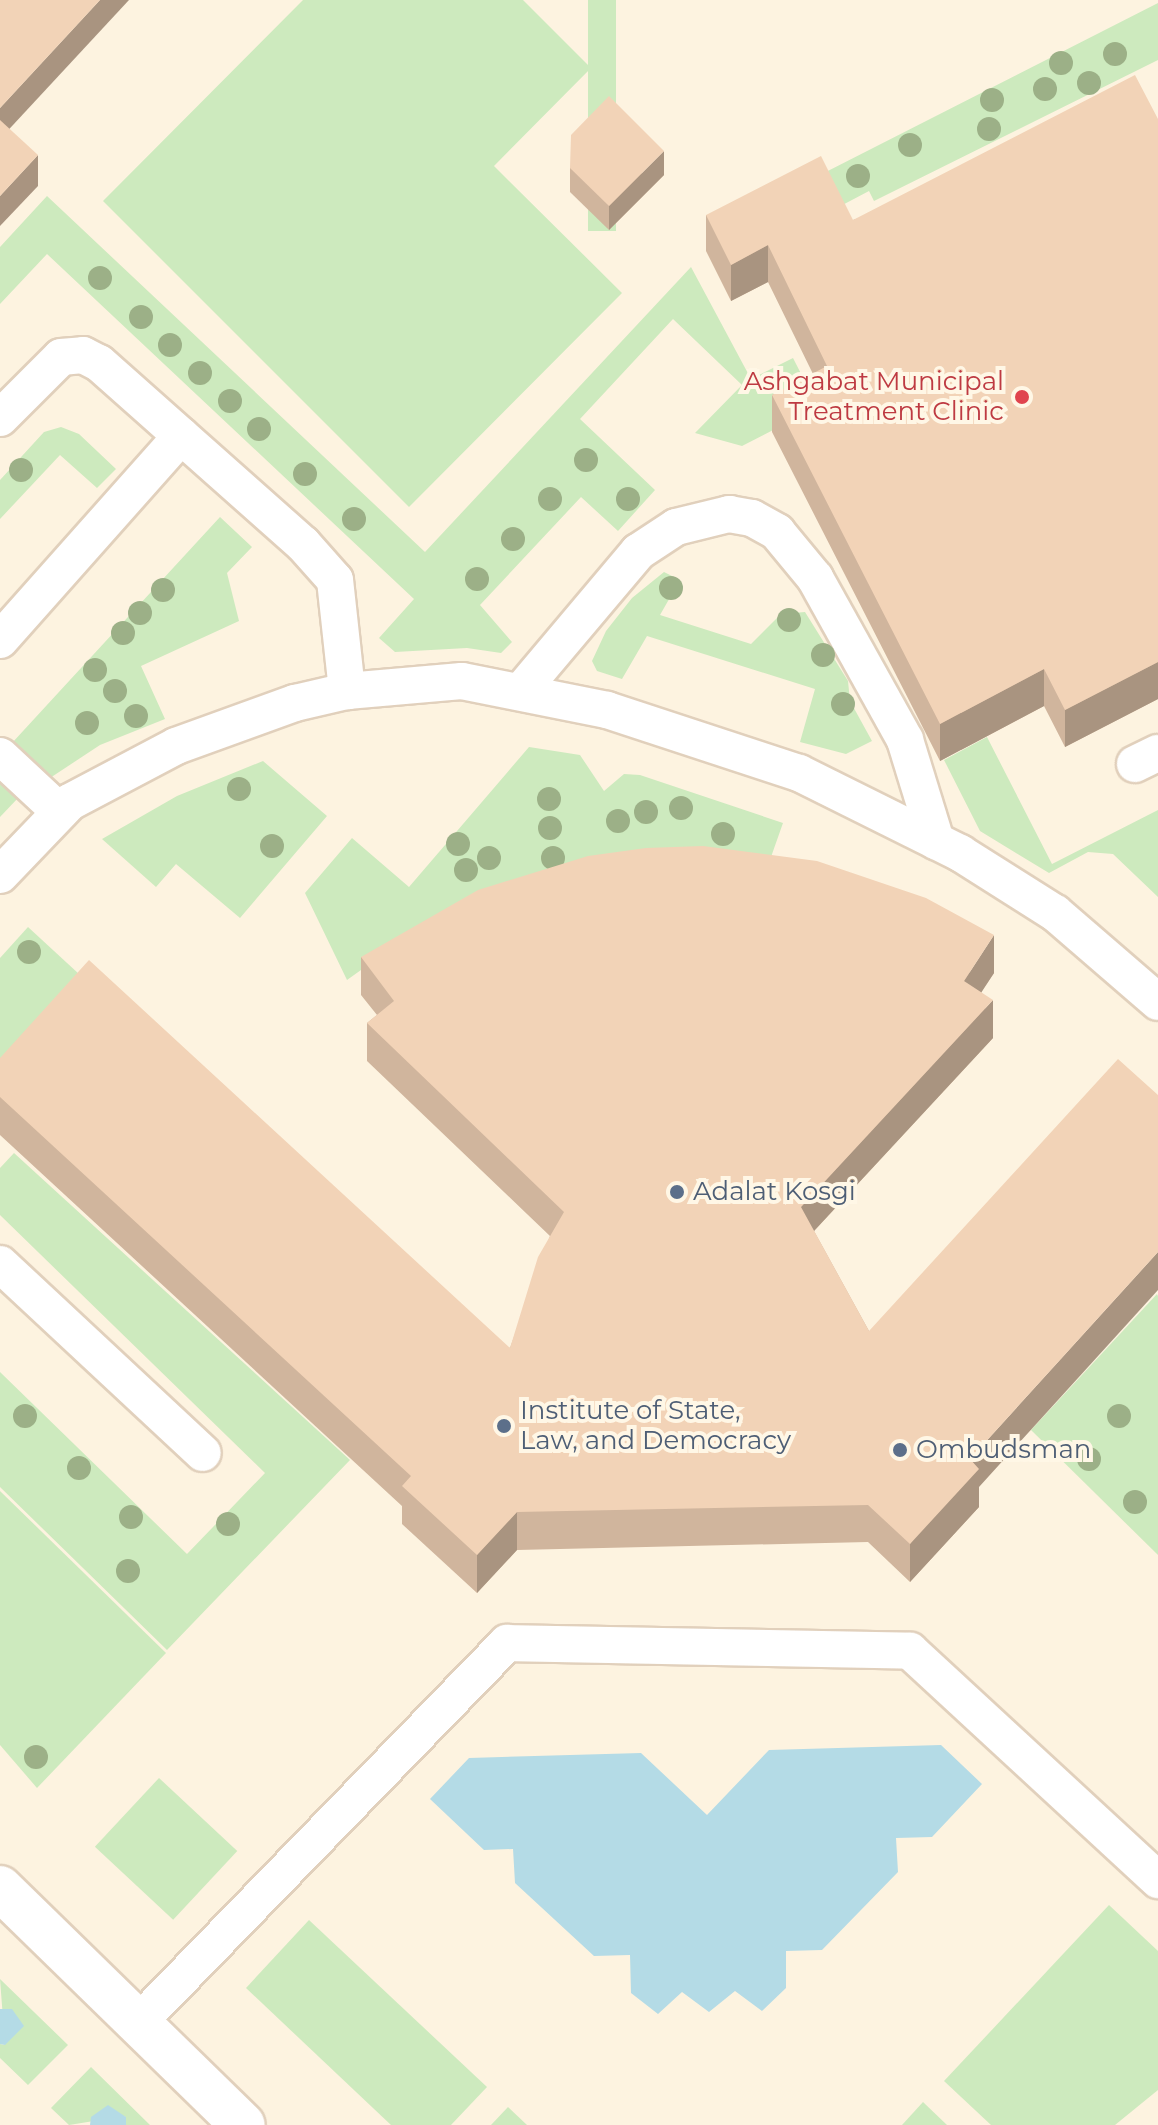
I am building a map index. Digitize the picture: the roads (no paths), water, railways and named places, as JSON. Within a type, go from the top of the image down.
[{"type":"main road","points":[[0,1888],[243,2125]]},
{"type":"lane","points":[[0,418],[45,368],[61,357],[83,355],[99,363],[303,544],[335,580],[347,691]]},
{"type":"lane","points":[[0,640],[181,436]]},
{"type":"lane","points":[[521,691],[638,552],[676,527],[729,514],[752,518],[777,532],[815,578],[905,740],[936,841]]},
{"type":"lane","points":[[0,875],[60,812],[94,786],[176,746],[295,703],[347,691],[436,680],[521,691],[700,737],[799,773],[936,841],[1055,913],[1158,1002]]},
{"type":"lane","points":[[0,756],[60,812]]},
{"type":"lane","points":[[0,1264],[203,1453]]},
{"type":"lane","points":[[138,2023],[507,1643],[910,1651],[1158,1880]]},
{"type":"water","points":[[941,1745],[982,1784],[932,1837],[896,1838],[898,1872],[822,1950],[786,1951],[786,1988],[762,2011],[735,1991],[709,2012],[682,1992],[658,2014],[631,1993],[630,1955],[594,1956],[515,1883],[513,1849],[484,1850],[430,1799],[469,1758],[641,1753],[707,1815],[769,1750]]},
{"type":"water","points":[[0,2009],[12,2009],[24,2026],[5,2045],[0,2044]]},
{"type":"water","points":[[108,2105],[126,2117],[126,2125],[90,2125],[91,2117]]},
{"type":"place","name":"Ashgabat Municipal Treatment Clinic","points":[[1022,397]]},
{"type":"place","name":"Adalat Kosgi","points":[[677,1192]]},
{"type":"place","name":"Institute of State, Law, and Democracy","points":[[504,1426]]},
{"type":"place","name":"Ombudsman","points":[[900,1450]]}]
